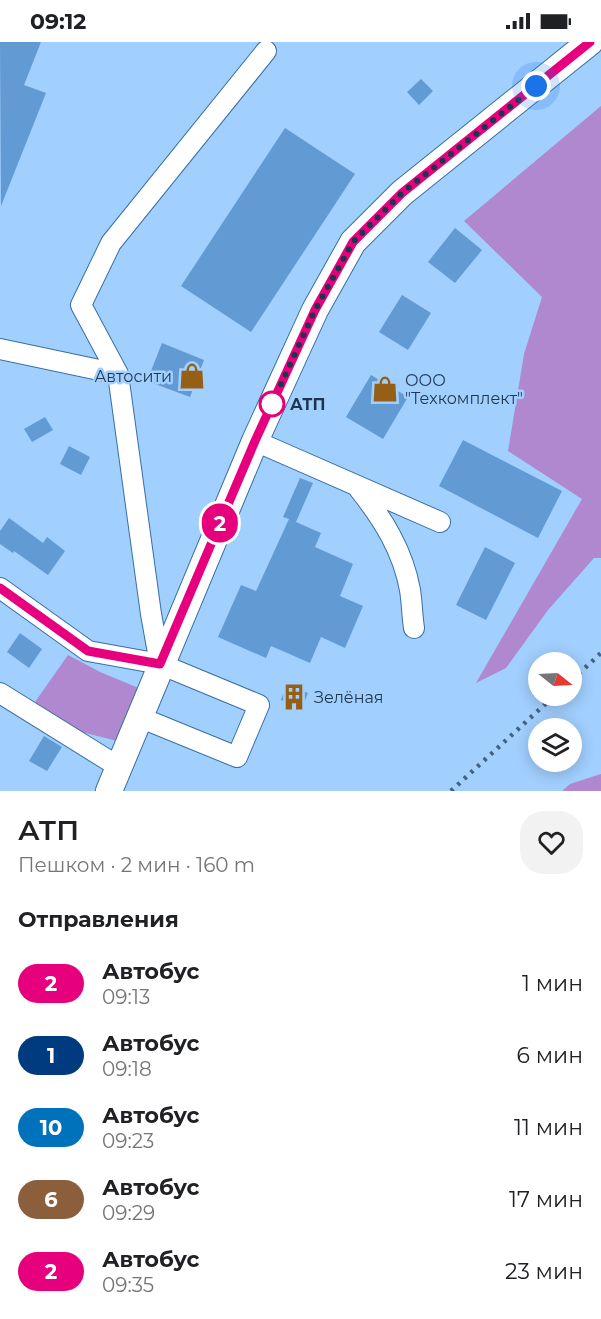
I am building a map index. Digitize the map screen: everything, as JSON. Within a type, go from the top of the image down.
[{"type":"main road","points":[[109,791],[160,664],[255,441],[315,310],[353,242],[402,193],[590,42]]},
{"type":"street","points":[[160,664],[118,374],[81,305],[111,243],[266,51]]},
{"type":"street","points":[[0,349],[118,374]]},
{"type":"street","points":[[255,441],[440,522]]},
{"type":"street","points":[[358,487],[381,518],[399,552],[410,589],[414,628]]},
{"type":"street","points":[[0,588],[88,651],[160,664],[260,705],[237,757],[139,717]]},
{"type":"street","points":[[0,693],[119,767]]},
{"type":"shaded area","points":[[601,106],[601,558],[594,558],[548,610],[506,668],[476,683],[582,499],[508,451],[524,354],[542,297],[464,221]]},
{"type":"shaded area","points":[[68,655],[100,672],[141,689],[117,741],[74,730],[35,702]]},
{"type":"shaded area","points":[[601,774],[601,791],[562,791],[570,784]]},
{"type":"building","points":[[0,42],[41,42],[24,85],[46,93],[1,206]]},
{"type":"building","points":[[421,79],[433,91],[419,105],[407,92]]},
{"type":"building","points":[[285,128],[355,174],[251,332],[181,286]]},
{"type":"building","points":[[455,228],[482,250],[455,283],[428,262]]},
{"type":"building","points":[[402,295],[431,313],[408,350],[379,332]]},
{"type":"building","points":[[162,343],[204,360],[190,397],[147,381]]},
{"type":"building","points":[[371,375],[408,397],[383,439],[346,417]]},
{"type":"building","points":[[45,417],[53,430],[32,442],[24,429]]},
{"type":"building","points":[[463,440],[562,491],[538,538],[439,486]]},
{"type":"building","points":[[69,446],[90,457],[81,475],[60,464]]},
{"type":"building","points":[[300,478],[313,483],[296,522],[321,533],[315,547],[353,564],[340,596],[363,606],[345,648],[321,637],[310,663],[271,646],[266,658],[218,637],[241,585],[256,591],[289,519],[283,517]]},
{"type":"building","points":[[9,518],[43,543],[47,537],[65,551],[48,575],[0,544],[0,531]]},
{"type":"building","points":[[485,547],[515,563],[486,620],[456,605]]},
{"type":"building","points":[[20,633],[42,649],[29,668],[7,652]]},
{"type":"building","name":"Зелёная","points":[[286,685],[308,693],[302,708],[281,700]]},
{"type":"building","points":[[44,736],[62,747],[47,771],[29,761]]},
{"type":"railway","points":[[582,671],[601,653]]},
{"type":"railway","points":[[451,791],[543,706]]},
{"type":"bus line","name":"2","points":[[0,588],[88,651],[160,664],[255,441],[315,310],[353,242],[402,193],[590,42]]},
{"type":"place","name":"Автосити","points":[[192,376]]},
{"type":"place","name":"ООО \"Техкомплект\"","points":[[385,389]]},
{"type":"place","name":"АТП","points":[[272,404]]},
{"type":"place","name":"Зелёная","points":[[294,697]]},
{"type":"route","points":[[272,404],[315,310],[353,242],[402,193],[536,86]]}]
